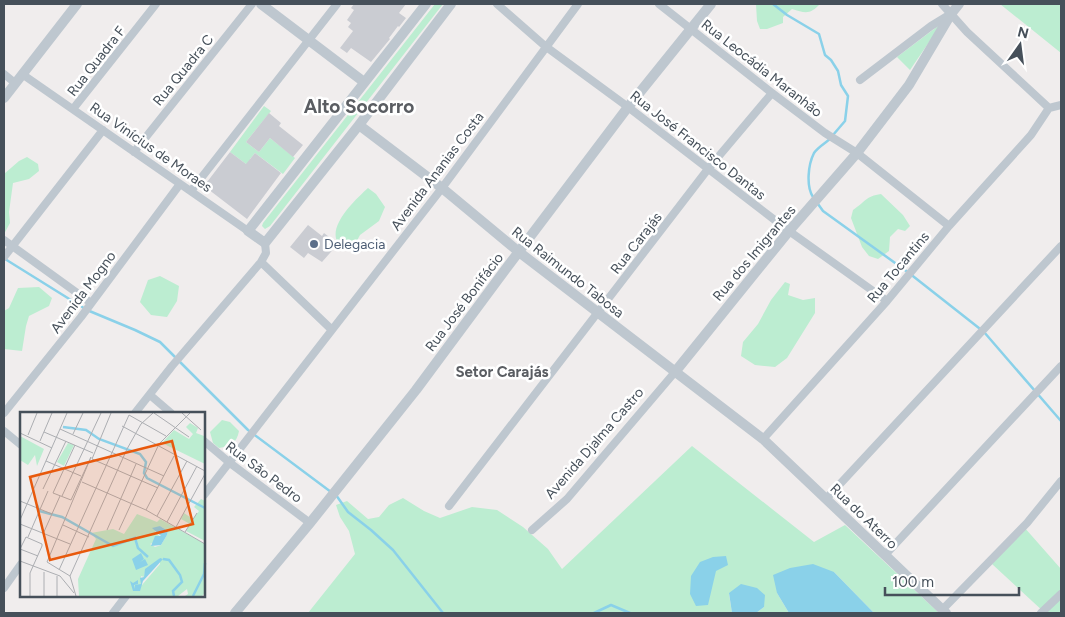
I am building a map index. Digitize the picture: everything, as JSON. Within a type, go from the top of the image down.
[{"type":"street","points":[[4,98],[77,4]]},
{"type":"street","name":"Rua Quadra F","points":[[73,110],[156,4]]},
{"type":"street","name":"Rua Quadra C","points":[[134,152],[252,4]]},
{"type":"street","points":[[261,4],[364,82]]},
{"type":"street","points":[[191,191],[337,4]]},
{"type":"street","points":[[248,231],[426,4]]},
{"type":"street","points":[[136,412],[172,366],[261,262],[266,253],[265,243],[359,125],[451,4]]},
{"type":"street","name":"Rua José Francisco Dantas","points":[[496,4],[545,46],[628,107],[708,170],[887,301]]},
{"type":"street","name":"Avenida Ananias Costa","points":[[205,494],[442,188],[545,46],[578,4]]},
{"type":"street","name":"Rua Leocádia Maranhão","points":[[659,4],[772,93],[826,133],[857,153],[949,226]]},
{"type":"street","name":"Rua José Bonifácio","points":[[235,613],[310,523],[416,390],[628,107],[711,4]]},
{"type":"street","points":[[942,4],[967,32],[1049,108],[1061,105]]},
{"type":"street","points":[[857,153],[909,85],[951,14],[959,4]]},
{"type":"street","points":[[860,80],[931,26],[951,14]]},
{"type":"street","points":[[4,74],[15,83]]},
{"type":"street","name":"Rua Vinícius de Moraes","points":[[22,74],[265,243]]},
{"type":"street","name":"Rua Carajás","points":[[449,506],[708,170],[772,93]]},
{"type":"street","name":"Rua Tocantins","points":[[762,439],[914,270],[949,226],[1031,135],[1049,108]]},
{"type":"street","name":"Rua Raimundo Tabosa","points":[[359,125],[442,188],[519,252],[762,439]]},
{"type":"street","points":[[4,257],[103,130]]},
{"type":"street","name":"Rua dos Imigrantes","points":[[674,372],[789,231],[857,153]]},
{"type":"street","name":"Avenida Mogno","points":[[4,413],[81,317],[180,184]]},
{"type":"street","points":[[4,240],[11,248],[90,304]]},
{"type":"street","points":[[826,499],[982,334],[988,325],[1061,246]]},
{"type":"street","points":[[261,262],[331,329]]},
{"type":"street","points":[[884,555],[1061,366]]},
{"type":"street","name":"Avenida Djalma Castro","points":[[532,530],[567,499],[674,372]]},
{"type":"street","points":[[150,395],[170,412]]},
{"type":"street","points":[[4,431],[20,444]]},
{"type":"street","name":"Rua do Aterro","points":[[762,439],[944,611]]},
{"type":"street","name":"Rua São Pedro","points":[[205,442],[310,523]]},
{"type":"street","points":[[944,611],[1027,523],[1061,481]]},
{"type":"street","points":[[4,588],[20,565]]},
{"type":"street","points":[[1041,613],[1061,594]]},
{"type":"street","points":[[113,613],[125,597]]},
{"type":"green space","points":[[435,4],[443,4],[270,226],[265,229],[262,226],[263,223]]},
{"type":"green space","points":[[756,4],[820,4],[807,12],[792,9],[783,17],[783,23],[767,29],[760,29],[757,21]]},
{"type":"green space","points":[[1000,4],[1061,4],[1061,53]]},
{"type":"green space","points":[[942,23],[910,70],[897,57]]},
{"type":"green space","points":[[264,106],[271,111],[246,142],[259,152],[270,138],[295,158],[283,174],[255,153],[250,159],[250,167],[230,152]]},
{"type":"green space","points":[[27,157],[38,164],[39,171],[29,179],[13,183],[9,212],[10,223],[4,234],[4,174],[19,161]]},
{"type":"green space","points":[[368,188],[376,194],[385,207],[379,221],[360,235],[353,248],[345,250],[337,241],[337,227],[345,212]]},
{"type":"green space","points":[[881,194],[903,215],[910,226],[905,231],[898,229],[890,237],[889,251],[878,259],[869,256],[862,247],[851,218],[853,210],[869,198]]},
{"type":"green space","points":[[160,276],[179,286],[177,301],[167,317],[151,315],[140,302],[148,280]]},
{"type":"green space","points":[[785,282],[790,284],[788,295],[803,300],[815,298],[815,313],[787,358],[775,367],[755,365],[741,356],[743,342],[758,324],[771,300]]},
{"type":"green space","points":[[39,287],[52,298],[49,306],[29,316],[22,351],[4,349],[4,311],[9,308],[18,288]]},
{"type":"green space","points":[[222,420],[230,422],[239,431],[237,438],[232,443],[219,448],[213,443],[210,432]]},
{"type":"green space","points":[[692,446],[814,542],[845,525],[939,613],[874,613],[834,572],[777,593],[789,613],[756,613],[764,607],[729,594],[732,613],[308,613],[355,554],[349,531],[340,517],[336,505],[347,501],[368,519],[379,517],[389,505],[403,498],[440,518],[472,507],[497,510],[523,527],[548,549],[562,569]]},
{"type":"green space","points":[[1024,527],[1061,569],[1061,613],[1045,613],[992,564]]},
{"type":"water","points":[[726,556],[728,565],[716,571],[708,605],[696,606],[690,594],[691,576],[700,562],[713,557]]},
{"type":"water","points":[[813,564],[834,572],[874,613],[789,613],[777,593],[773,575],[790,568]]},
{"type":"water","points":[[741,584],[757,588],[765,595],[764,607],[756,613],[732,613],[729,593]]},
{"type":"building","points":[[354,4],[406,4],[399,13],[406,18],[371,62],[351,48],[347,53],[340,48],[353,31],[348,27],[351,23],[347,20],[354,10],[351,8]]},
{"type":"building","points":[[269,113],[281,123],[279,126],[303,145],[293,157],[270,138],[259,152],[246,142]]},
{"type":"building","points":[[230,152],[246,164],[255,153],[281,173],[247,219],[204,186]]},
{"type":"building","points":[[308,225],[322,236],[324,233],[338,244],[322,262],[308,253],[304,258],[290,247]]},
{"type":"waterway","points":[[773,4],[787,15],[819,34],[825,55],[831,60],[838,71],[841,85],[848,96],[845,121],[833,135]]},
{"type":"waterway","points":[[813,197],[809,187],[810,163],[815,151],[830,139]]},
{"type":"waterway","points":[[818,204],[823,211],[909,273],[984,332],[1061,421]]},
{"type":"waterway","points":[[5,259],[87,310],[160,342],[248,430],[331,492]]},
{"type":"waterway","points":[[336,495],[348,512],[393,550],[443,613]]},
{"type":"waterway","points":[[594,613],[611,605],[630,613]]},
{"type":"place","name":"Delegacia","points":[[314,244]]},
{"type":"district","name":"Alto Socorro","points":[[359,106]]},
{"type":"district","name":"Setor Carajás","points":[[502,372]]}]
